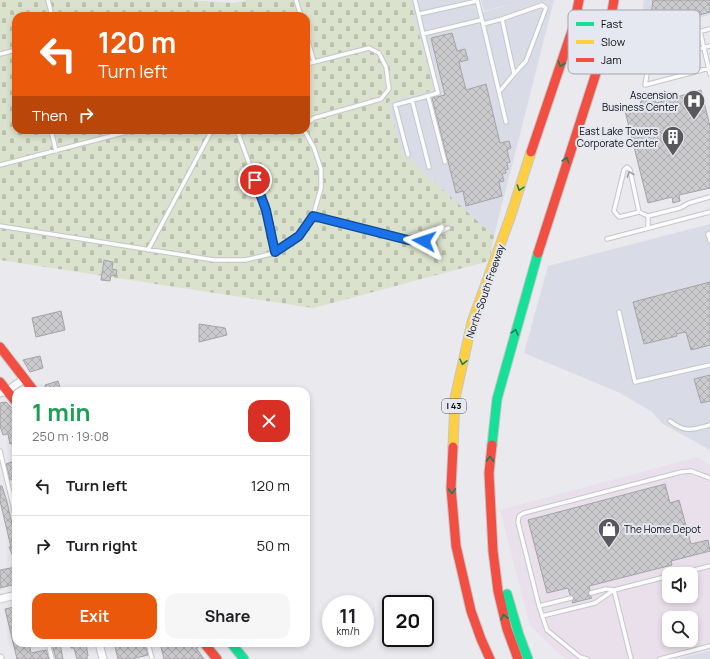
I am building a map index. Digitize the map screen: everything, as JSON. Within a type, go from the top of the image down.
[{"type":"main road","name":"North-South Freeway","points":[[577,10],[579,0]]},
{"type":"main road","points":[[612,10],[614,0]]},
{"type":"main road","points":[[617,10],[621,0]]},
{"type":"main road","name":"North-South Freeway","points":[[490,659],[471,611],[456,546],[451,488],[455,398],[472,322],[510,218],[568,43]]},
{"type":"main road","points":[[518,659],[507,629],[498,591],[493,551],[490,512],[490,473],[497,399],[546,224],[595,74]]},
{"type":"main road","points":[[0,348],[31,387]]},
{"type":"main road","points":[[0,382],[3,392],[12,399]]},
{"type":"main road","points":[[490,512],[508,595],[519,636],[528,659]]},
{"type":"main road","points":[[481,639],[487,659]]},
{"type":"main road","points":[[207,647],[217,659]]},
{"type":"main road","points":[[234,647],[244,659]]},
{"type":"street","points":[[3,392],[25,378]]},
{"type":"street","points":[[0,598],[12,596]]},
{"type":"street","points":[[100,647],[103,659]]},
{"type":"lane","points":[[48,0],[51,12]]},
{"type":"lane","points":[[296,0],[300,12]]},
{"type":"lane","points":[[408,155],[395,105],[438,93],[415,0]]},
{"type":"lane","points":[[418,14],[477,0],[506,122]]},
{"type":"lane","points":[[424,34],[502,19],[542,5],[546,8],[526,61],[499,92]]},
{"type":"lane","points":[[502,19],[514,74]]},
{"type":"lane","points":[[710,28],[700,31],[710,74]]},
{"type":"lane","points":[[700,48],[710,46]]},
{"type":"lane","points":[[310,48],[314,62]]},
{"type":"lane","points":[[310,63],[369,48],[379,53],[386,67],[389,89],[381,99],[314,118],[310,121]]},
{"type":"lane","points":[[0,54],[12,51]]},
{"type":"lane","points":[[647,74],[644,85],[686,74]]},
{"type":"lane","points":[[428,96],[445,162]]},
{"type":"lane","points":[[412,100],[429,167]]},
{"type":"lane","points":[[52,134],[56,151]]},
{"type":"lane","points":[[0,165],[119,134]]},
{"type":"lane","points":[[148,250],[210,134]]},
{"type":"lane","points":[[238,134],[266,210],[275,252]]},
{"type":"lane","points":[[0,226],[214,260],[245,260],[275,252],[299,236],[313,216],[321,188],[321,169],[314,148],[306,134]]},
{"type":"lane","points":[[639,212],[630,170],[627,167],[624,170],[614,211],[620,217],[639,212],[648,216],[680,208],[689,203],[710,197]]},
{"type":"lane","points":[[607,239],[710,212]]},
{"type":"lane","points":[[313,216],[408,240],[424,241],[448,228]]},
{"type":"lane","points":[[648,216],[648,228]]},
{"type":"lane","points":[[710,233],[708,234],[710,242]]},
{"type":"lane","points":[[619,312],[635,382],[710,365]]},
{"type":"lane","points":[[670,421],[678,428],[687,430],[710,425]]},
{"type":"lane","points":[[0,451],[12,501]]},
{"type":"lane","points":[[587,659],[580,657],[547,630],[539,606],[518,522],[519,516],[524,513],[681,472],[691,472],[710,478]]},
{"type":"lane","points":[[698,569],[710,566]]},
{"type":"lane","points":[[542,616],[595,603],[614,590],[662,578]]},
{"type":"lane","points":[[591,593],[606,589],[614,590]]},
{"type":"lane","points":[[614,590],[631,659]]},
{"type":"lane","points":[[539,606],[571,598]]},
{"type":"lane","points":[[660,659],[710,646]]},
{"type":"lane","points":[[49,647],[52,659]]},
{"type":"lane","points":[[149,647],[152,659]]},
{"type":"shaded area","points":[[410,0],[474,0],[477,14],[515,3],[484,11],[481,0],[554,0],[494,236],[402,153],[388,102],[434,90]]},
{"type":"shaded area","points":[[644,0],[710,0],[710,15],[700,17],[700,10],[643,10]]},
{"type":"shaded area","points":[[710,224],[710,450],[663,424],[651,411],[618,392],[524,353],[548,266]]},
{"type":"shaded area","points":[[698,457],[710,465],[710,651],[677,659],[565,659],[530,626],[500,510]]},
{"type":"shaded area","points":[[710,651],[710,659],[677,659]]},
{"type":"green space","points":[[0,0],[188,0],[234,3],[247,0],[410,0],[434,90],[388,102],[402,153],[494,236],[489,261],[313,308],[0,260]]},
{"type":"building","points":[[653,0],[710,0],[710,12],[700,15],[700,10],[652,10]]},
{"type":"building","points":[[452,33],[457,51],[465,49],[468,60],[459,62],[466,90],[486,84],[500,143],[509,141],[511,148],[507,150],[510,162],[507,163],[508,169],[505,170],[506,173],[502,174],[504,181],[499,182],[502,196],[466,206],[463,191],[456,193],[432,98],[445,95],[431,38]]},
{"type":"building","name":"East Lake Towers Corporate Center","points":[[701,90],[710,126],[710,188],[679,195],[680,201],[673,203],[672,197],[648,203],[625,111],[639,107],[641,101],[655,97],[656,103]]},
{"type":"building","points":[[104,260],[113,262],[112,269],[117,270],[116,276],[111,275],[110,281],[101,280]]},
{"type":"building","points":[[710,282],[710,345],[691,350],[686,332],[676,334],[677,336],[644,344],[633,302]]},
{"type":"building","points":[[61,311],[65,330],[36,337],[32,318]]},
{"type":"building","points":[[199,324],[225,328],[227,335],[199,342]]},
{"type":"building","points":[[40,356],[43,368],[30,372],[23,360]]},
{"type":"building","points":[[710,375],[710,401],[701,403],[694,379]]},
{"type":"building","points":[[58,381],[60,387],[45,387],[45,385]]},
{"type":"building","points":[[6,402],[12,408],[12,443],[10,444],[8,434],[3,435],[0,426],[0,403]]},
{"type":"building","points":[[12,462],[12,480],[10,480],[6,464]]},
{"type":"building","name":"The Home Depot","points":[[665,484],[670,503],[679,500],[691,544],[708,540],[710,551],[671,561],[672,565],[589,586],[590,590],[588,593],[592,598],[572,603],[574,597],[570,595],[568,588],[547,593],[528,520]]},
{"type":"building","points":[[0,486],[2,486],[12,524],[12,554],[9,547],[11,547],[0,501]]},
{"type":"building","points":[[12,568],[12,585],[0,588],[0,570]]},
{"type":"building","points":[[12,607],[12,638],[5,609]]},
{"type":"building","points":[[14,647],[30,647],[31,653],[46,650],[49,659],[17,659]]},
{"type":"building","points":[[53,647],[61,647],[63,659],[56,659]]},
{"type":"building","points":[[87,647],[87,659],[77,659],[74,648],[71,648]]},
{"type":"building","points":[[115,647],[146,647],[148,655],[132,659],[118,659]]},
{"type":"building","points":[[161,647],[197,647],[198,648],[196,648],[204,659],[164,659]]},
{"type":"traffic: fast","points":[[492,445],[497,399],[538,253]]},
{"type":"traffic: fast","points":[[507,594],[528,659]]},
{"type":"traffic: fast","points":[[234,647],[244,659]]},
{"type":"traffic: slow","points":[[453,447],[455,398],[472,322],[510,218],[531,152]]},
{"type":"traffic: jam","points":[[577,10],[579,0]]},
{"type":"traffic: jam","points":[[612,10],[614,0]]},
{"type":"traffic: jam","points":[[531,152],[568,43]]},
{"type":"traffic: jam","points":[[538,253],[596,74]]},
{"type":"traffic: jam","points":[[0,347],[31,387]]},
{"type":"traffic: jam","points":[[0,382],[12,397]]},
{"type":"traffic: jam","points":[[492,445],[489,473],[493,551],[498,591],[507,629],[518,659]]},
{"type":"traffic: jam","points":[[453,447],[451,488],[456,546],[471,611],[490,659]]},
{"type":"traffic: jam","points":[[207,647],[217,659]]},
{"type":"place","name":"Ascension Business Center","points":[[694,120]]},
{"type":"place","name":"East Lake Towers Corporate Center","points":[[673,156]]},
{"type":"place","name":"The Home Depot","points":[[609,548]]},
{"type":"route","points":[[255,180],[266,210],[275,252],[299,236],[313,216],[408,240],[424,241]]}]
